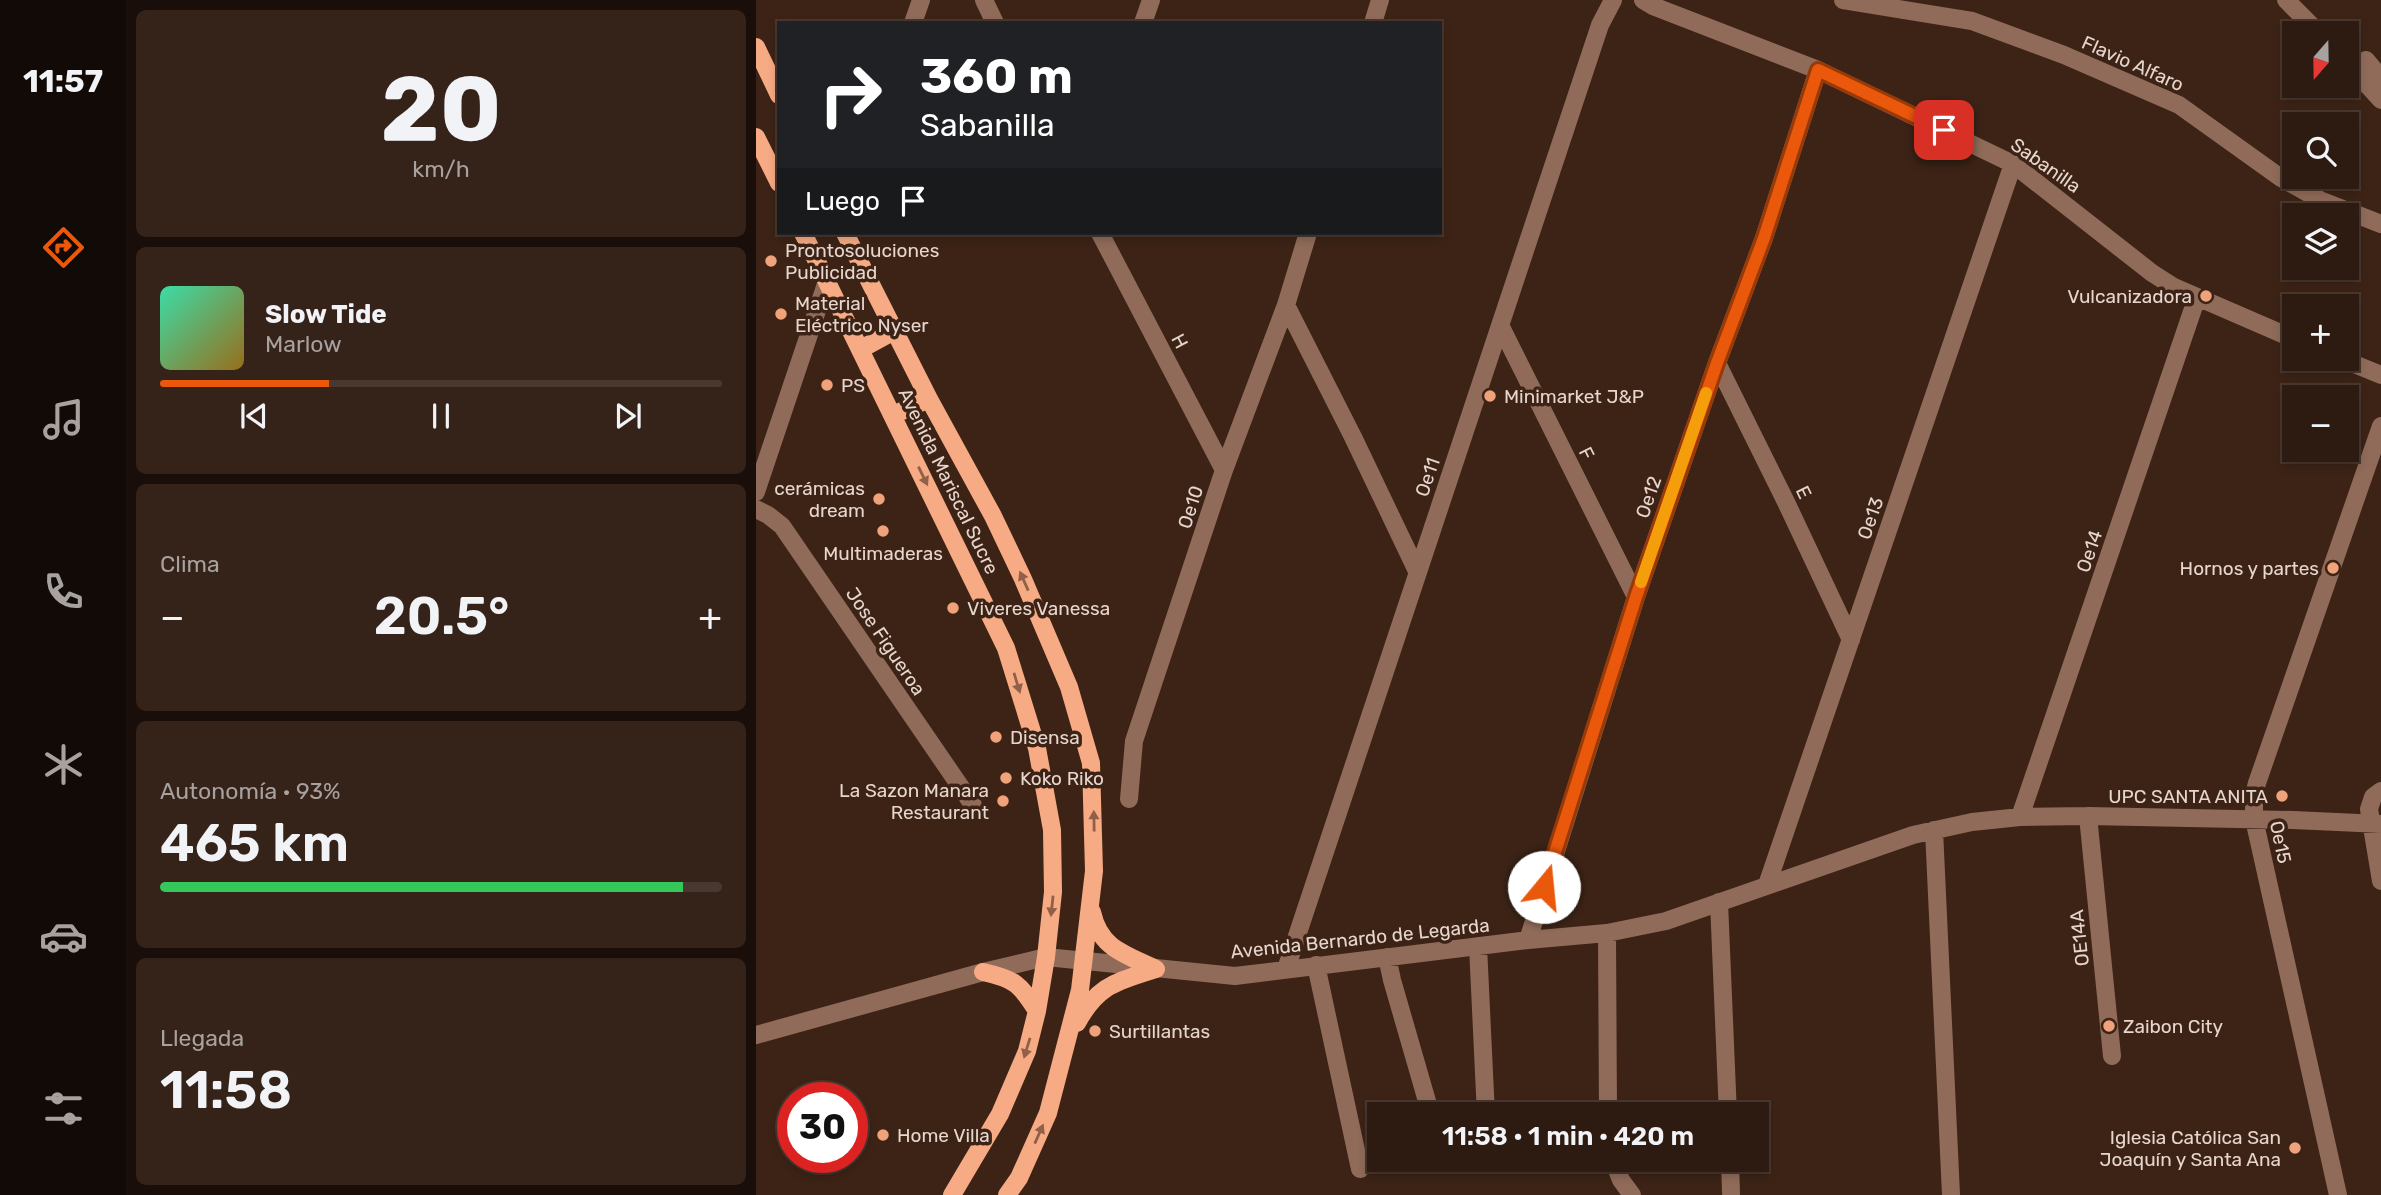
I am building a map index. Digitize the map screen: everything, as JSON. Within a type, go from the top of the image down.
[{"type":"main road","points":[[756,47],[777,91]]},
{"type":"main road","points":[[756,137],[777,179]]},
{"type":"main road","name":"Avenida Mariscal Sucre","points":[[804,235],[1006,649],[1037,748],[1052,830],[1053,892],[1046,957],[1027,1051],[1010,1093],[953,1195]]},
{"type":"main road","name":"Avenida Mariscal Sucre","points":[[846,235],[1023,579],[1069,687],[1091,763],[1094,862],[1085,962],[1048,1113],[1019,1178],[1007,1195]]},
{"type":"main road","points":[[861,349],[894,331]]},
{"type":"main road","points":[[893,415],[929,399]]},
{"type":"main road","points":[[1091,905],[1095,925],[1108,944],[1156,969]]},
{"type":"main road","points":[[1066,1045],[1083,1012],[1102,990],[1156,969]]},
{"type":"main road","points":[[983,972],[1015,981],[1037,1011]]},
{"type":"street","points":[[914,21],[921,0]]},
{"type":"street","points":[[984,0],[994,21]]},
{"type":"street","points":[[1144,21],[1151,0]]},
{"type":"street","points":[[1374,21],[1380,0]]},
{"type":"street","name":"Oe11","points":[[1286,969],[1600,25],[1613,0]]},
{"type":"street","name":"Sabanilla","points":[[1643,0],[1818,70],[2013,164],[2152,273],[2174,287],[2282,334]]},
{"type":"street","name":"Flavio Alfaro","points":[[1843,0],[1972,21],[2064,55],[2179,105],[2281,178],[2322,201],[2381,223]]},
{"type":"street","points":[[2286,0],[2307,21]]},
{"type":"street","points":[[2366,60],[2381,78]]},
{"type":"street","name":"Oe12","points":[[1528,940],[1636,597],[1717,363],[1764,238],[1818,70]]},
{"type":"street","points":[[2359,76],[2381,100]]},
{"type":"street","name":"Oe13","points":[[1767,885],[2013,164]]},
{"type":"street","name":"H","points":[[1101,235],[1224,470]]},
{"type":"street","name":"Oe10","points":[[1129,799],[1133,741],[1224,470],[1286,305],[1307,235]]},
{"type":"street","points":[[756,492],[827,281]]},
{"type":"street","name":"Oe14","points":[[2020,817],[2197,298]]},
{"type":"street","points":[[1286,305],[1417,570]]},
{"type":"street","name":"F","points":[[1501,327],[1636,597]]},
{"type":"street","name":"E","points":[[1717,363],[1851,640]]},
{"type":"street","points":[[2359,366],[2381,375]]},
{"type":"street","name":"Oe15","points":[[2338,1195],[2254,819],[2254,795],[2381,426]]},
{"type":"street","name":"Jose Figueroa","points":[[756,509],[768,514],[782,526],[972,805]]},
{"type":"street","points":[[2381,791],[2368,809],[2376,824],[2381,881]]},
{"type":"street","name":"Avenida Bernardo de Legarda","points":[[756,1035],[1046,957],[1235,975],[1607,933],[1666,921],[1934,830],[1972,822],[2020,817],[2088,816],[2376,824]]},
{"type":"street","name":"OE14A","points":[[2088,816],[2112,1056]]},
{"type":"street","points":[[1934,830],[1951,1195]]},
{"type":"street","points":[[1719,902],[1727,1102]]},
{"type":"street","points":[[1607,933],[1608,1102]]},
{"type":"street","points":[[1478,946],[1485,1102]]},
{"type":"street","points":[[1387,957],[1427,1102]]},
{"type":"street","points":[[1316,965],[1360,1169]]},
{"type":"street","points":[[1618,1172],[1632,1195]]},
{"type":"street","points":[[1730,1172],[1731,1194]]},
{"type":"slow traffic","points":[[1641,582],[1706,393]]},
{"type":"place","name":"Prontosoluciones Publicidad","points":[[771,261]]},
{"type":"place","name":"Vulcanizadora","points":[[2206,296]]},
{"type":"place","name":"Material Eléctrico Nyser","points":[[781,314]]},
{"type":"place","name":"PS","points":[[827,385]]},
{"type":"place","name":"Minimarket J&P","points":[[1490,396]]},
{"type":"place","name":"cerámicas dream","points":[[879,499]]},
{"type":"place","name":"Multimaderas","points":[[883,531]]},
{"type":"place","name":"Hornos y partes","points":[[2333,568]]},
{"type":"place","name":"Viveres Vanessa","points":[[953,608]]},
{"type":"place","name":"Disensa","points":[[996,737]]},
{"type":"place","name":"Koko Riko","points":[[1006,778]]},
{"type":"place","name":"UPC SANTA ANITA","points":[[2282,796]]},
{"type":"place","name":"La Sazon Manara Restaurant","points":[[1003,801]]},
{"type":"place","name":"Zaibon City","points":[[2109,1026]]},
{"type":"place","name":"Surtillantas","points":[[1095,1031]]},
{"type":"place","name":"Home Villa","points":[[883,1135]]},
{"type":"place","name":"Iglesia Católica San Joaquín y Santa Ana","points":[[2295,1148]]},
{"type":"route","points":[[1544,887],[1636,597],[1717,363],[1764,238],[1818,70],[1944,130]]}]
